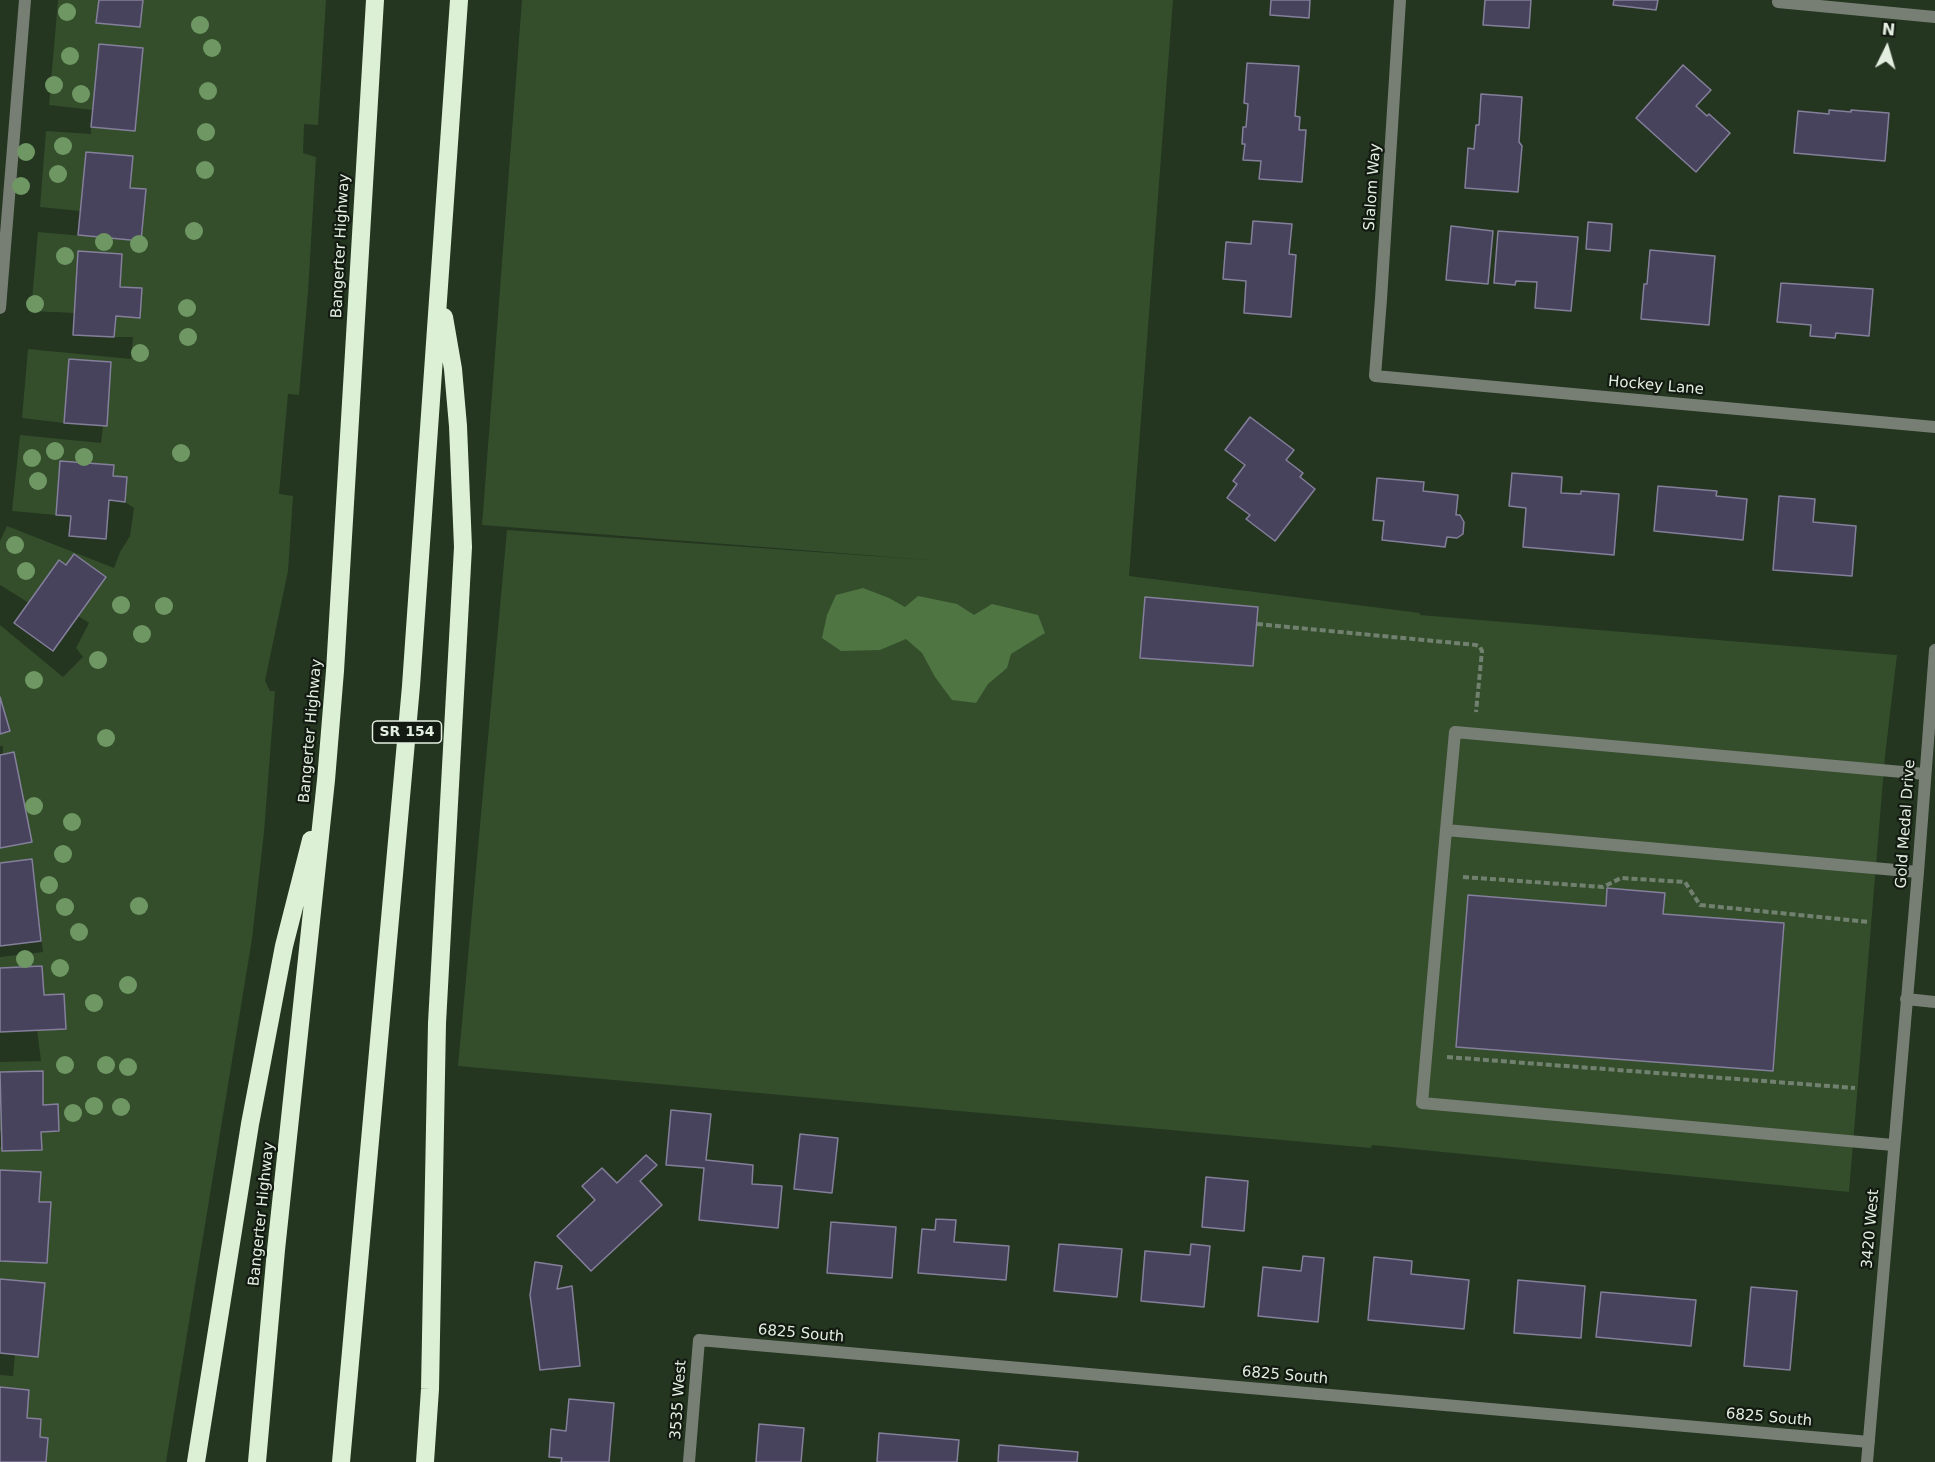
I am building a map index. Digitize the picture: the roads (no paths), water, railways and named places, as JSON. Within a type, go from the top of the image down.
[{"type":"highway","name":"Bangerter Highway","points":[[257,1462],[276,1250],[326,780],[335,671],[375,0]]},
{"type":"highway","name":"SR 154","points":[[341,1462],[411,686],[459,0]]},
{"type":"highway","points":[[425,1462],[430,1389],[436,1023],[463,546],[453,369],[439,289]]},
{"type":"highway","points":[[196,1462],[250,1124],[284,946],[326,780]]},
{"type":"street","points":[[0,308],[25,0]]},
{"type":"street","name":"Slalom Way","points":[[1375,376],[1400,0]]},
{"type":"street","points":[[1778,2],[1935,17]]},
{"type":"street","name":"Hockey Lane","points":[[1375,376],[1935,427]]},
{"type":"street","name":"Gold Medal Drive","points":[[1906,999],[1935,650]]},
{"type":"street","points":[[1893,1145],[1422,1103],[1455,732],[1924,774]]},
{"type":"street","points":[[1446,830],[1918,872]]},
{"type":"street","points":[[1906,999],[1935,1002]]},
{"type":"street","name":"3420 West","points":[[1867,1462],[1906,999]]},
{"type":"street","name":"6825 South","points":[[699,1340],[1869,1442]]},
{"type":"street","name":"3535 West","points":[[689,1462],[699,1340]]}]
